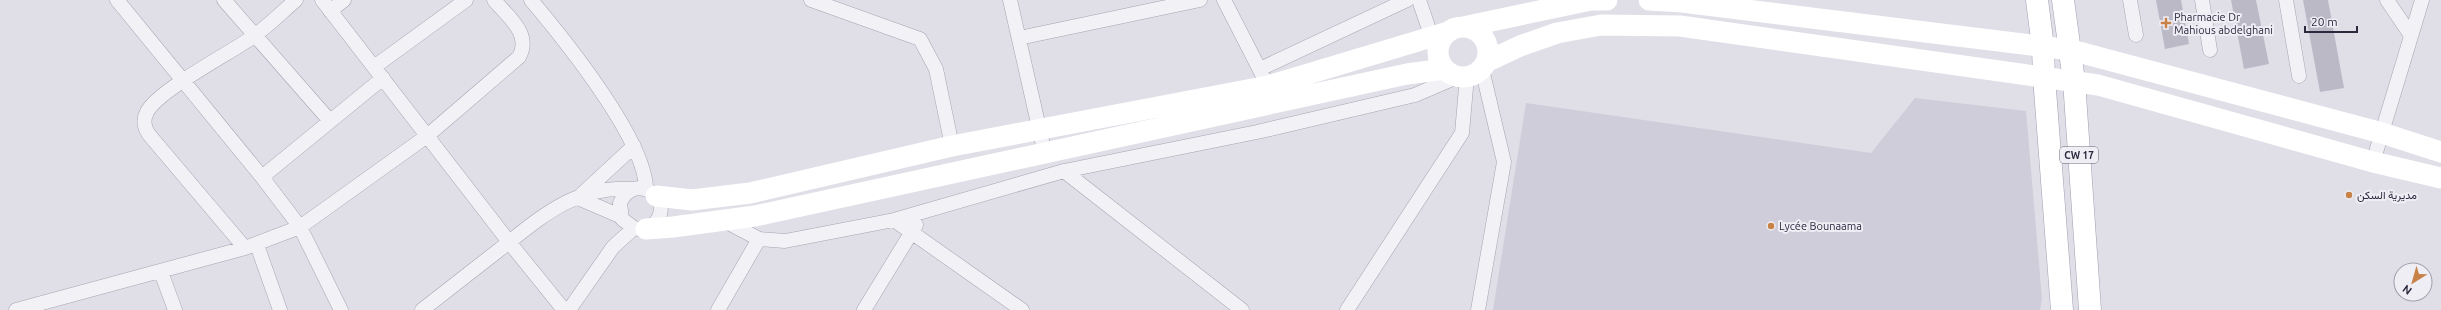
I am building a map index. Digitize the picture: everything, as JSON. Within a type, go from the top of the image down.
[{"type":"main road","name":"CW 17","points":[[2037,0],[2043,47],[2062,310]]},
{"type":"main road","name":"CW 17","points":[[2063,0],[2074,80],[2090,310]]},
{"type":"street","points":[[117,0],[262,177],[300,227],[342,310]]},
{"type":"street","points":[[224,0],[330,121]]},
{"type":"street","points":[[280,310],[251,246],[147,132],[144,119],[150,107],[183,81],[255,35],[296,0]]},
{"type":"street","points":[[344,0],[326,5],[509,242],[564,310]]},
{"type":"street","points":[[262,177],[330,121],[378,72],[466,0]]},
{"type":"street","points":[[16,310],[161,272],[251,246],[300,227],[427,136],[514,62],[522,51],[524,45],[521,32],[494,0]]},
{"type":"street","points":[[531,0],[579,60],[634,146],[644,170],[645,191]]},
{"type":"street","points":[[811,0],[920,39],[936,69],[952,146]]},
{"type":"street","points":[[1010,0],[1045,154]]},
{"type":"street","points":[[1018,38],[1200,0]]},
{"type":"street","points":[[1224,0],[1266,87]]},
{"type":"street","points":[[1266,87],[1407,0]]},
{"type":"street","points":[[422,310],[553,208],[605,189],[645,191],[692,200],[730,197],[952,146],[1038,128],[1266,87],[1468,70],[1488,54],[1484,38],[1478,32],[1448,32],[1419,0]]},
{"type":"street","points":[[578,198],[640,228],[755,216],[1045,154],[1448,32],[1591,0],[1607,0]]},
{"type":"street","points":[[1650,0],[1682,1],[2071,50],[2382,133],[2441,152]]},
{"type":"street","points":[[2130,0],[2136,35]]},
{"type":"street","points":[[2202,0],[2210,50]]},
{"type":"street","points":[[2286,0],[2299,76]]},
{"type":"street","points":[[2387,0],[2410,34]]},
{"type":"street","points":[[2373,162],[2410,34],[2422,0]]},
{"type":"street","points":[[1680,26],[1682,1]]},
{"type":"street","points":[[725,220],[759,239],[785,241],[894,220],[1064,172],[1257,132],[1415,96],[1520,46],[1564,32],[1601,25],[1680,26],[2074,80],[2098,85],[2373,162],[2441,178]]},
{"type":"street","points":[[1448,32],[1439,46],[1439,58],[1468,70],[1504,162],[1478,310]]},
{"type":"street","points":[[1347,310],[1462,133],[1468,70]]},
{"type":"street","points":[[578,198],[634,146]]},
{"type":"street","points":[[1064,172],[1242,310]]},
{"type":"street","points":[[569,310],[613,246],[621,218],[619,210],[623,197],[645,191],[660,201],[660,215],[652,226],[640,228],[613,246]]},
{"type":"street","points":[[864,310],[910,232],[928,210]]},
{"type":"street","points":[[894,220],[1008,306],[1022,310]]},
{"type":"street","points":[[718,310],[759,239]]},
{"type":"street","points":[[161,272],[175,310]]},
{"type":"shaded area","name":"Lycée Bounaama","points":[[1915,98],[2026,111],[2042,299],[2040,310],[1493,310],[1526,103],[1871,153]]},
{"type":"building","points":[[2156,0],[2181,0],[2189,44],[2165,49]]},
{"type":"building","points":[[2231,0],[2256,0],[2269,64],[2244,69]]},
{"type":"building","points":[[2303,0],[2328,0],[2344,88],[2320,92]]},
{"type":"place","name":"Pharmacie Dr Mahious abdelghani","points":[[2166,23]]},
{"type":"place","name":"مديرية السكن","points":[[2349,195]]},
{"type":"place","name":"Lycée Bounaama","points":[[1771,226]]}]
